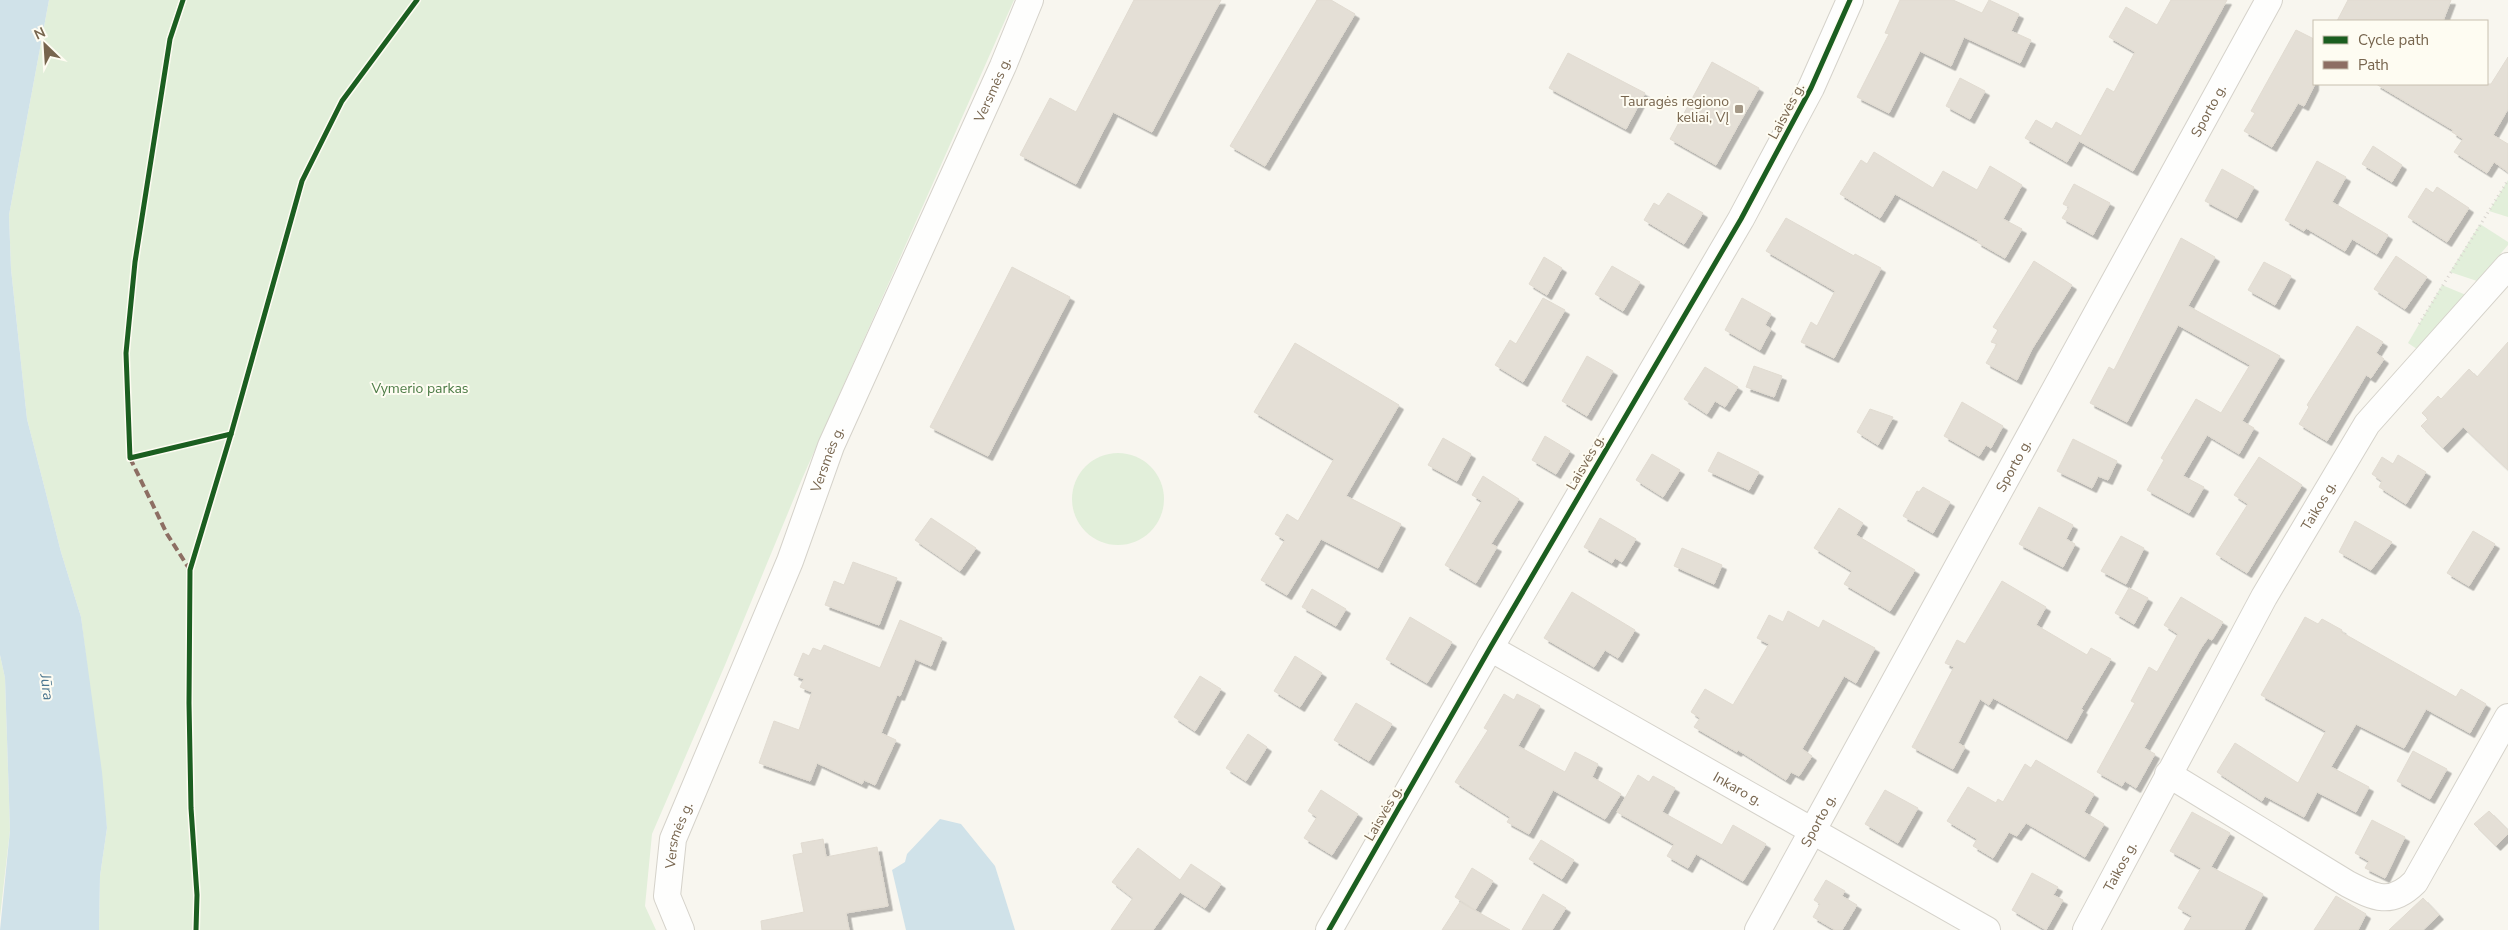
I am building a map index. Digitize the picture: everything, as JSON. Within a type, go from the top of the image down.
[{"type":"street","name":"Versmės g.","points":[[682,930],[668,896],[673,839],[790,561],[831,446],[1004,66],[1030,0]]},
{"type":"street","name":"Laisvės g.","points":[[1329,930],[1490,648],[1741,219],[1811,88],[1850,0]]},
{"type":"street","name":"Sporto g.","points":[[1758,930],[2269,0]]},
{"type":"street","name":"Taikos g.","points":[[2086,930],[2264,598],[2367,424],[2508,266]]},
{"type":"street","name":"Inkaro g.","points":[[1490,648],[1987,930]]},
{"type":"street","points":[[2168,774],[2348,884],[2368,894],[2385,898],[2402,895],[2415,882],[2508,717]]},
{"type":"path","points":[[2416,329],[2508,180]]},
{"type":"green space","name":"Vymerio parkas","points":[[49,0],[1014,0],[802,479],[652,834],[645,906],[656,930],[99,930],[100,876],[107,828],[81,617],[61,552],[27,419],[11,269],[9,215]]},
{"type":"green space","points":[[2508,180],[2508,217],[2489,211]]},
{"type":"green space","points":[[2480,224],[2508,242],[2508,245],[2477,281],[2450,272]]},
{"type":"green space","points":[[2442,285],[2466,295],[2417,349],[2408,343]]},
{"type":"green space","points":[[1118,453],[1136,456],[1151,466],[1161,481],[1164,499],[1161,517],[1151,532],[1136,542],[1118,545],[1100,542],[1085,532],[1075,517],[1072,499],[1075,481],[1085,466],[1100,456]]},
{"type":"green space","points":[[0,655],[5,678],[10,830],[0,917]]},
{"type":"water","name":"Jūra","points":[[0,0],[49,0],[9,215],[11,269],[27,419],[61,552],[81,617],[102,772],[107,828],[100,876],[99,930],[0,930],[10,830],[5,678],[0,655]]},
{"type":"water","points":[[940,819],[961,824],[995,866],[1015,930],[906,930],[892,870],[905,862],[907,854]]},
{"type":"building","points":[[1134,0],[1221,0],[1152,132],[1113,112],[1076,184],[1020,155],[1050,98],[1076,112]]},
{"type":"building","points":[[1317,0],[1331,0],[1355,14],[1265,166],[1230,146]]},
{"type":"building","points":[[1900,0],[1953,0],[1982,13],[1989,0],[2019,14],[2011,31],[2031,40],[2020,63],[1964,37],[1951,66],[1920,51],[1889,113],[1857,97],[1889,34],[1885,33]]},
{"type":"building","points":[[2171,0],[2227,0],[2133,171],[2079,141],[2067,162],[2025,138],[2036,120],[2052,129],[2056,122],[2081,136],[2107,88],[2114,92],[2135,52],[2109,37],[2126,7],[2157,25]]},
{"type":"building","points":[[2348,0],[2451,0],[2443,20],[2338,20]]},
{"type":"building","points":[[2296,30],[2313,38],[2314,86],[2304,106],[2298,103],[2272,147],[2244,131],[2255,113],[2251,111]]},
{"type":"building","points":[[1568,53],[1645,93],[1626,129],[1549,88]]},
{"type":"building","points":[[2508,57],[2508,109],[2493,135],[2508,144],[2508,172],[2494,162],[2487,173],[2454,152],[2463,139],[2452,132],[2453,130],[2378,85],[2488,85],[2491,84]]},
{"type":"building","points":[[1712,62],[1759,88],[1716,165],[1670,139]]},
{"type":"building","points":[[1960,78],[1985,91],[1970,119],[1946,106]]},
{"type":"building","points":[[2373,146],[2402,165],[2392,182],[2362,164]]},
{"type":"building","points":[[1874,152],[1933,188],[1943,171],[1977,190],[1990,166],[2022,185],[2003,219],[2022,229],[2005,258],[1977,242],[1978,240],[1895,194],[1880,218],[1840,194],[1861,160],[1867,164]]},
{"type":"building","points":[[2317,161],[2346,177],[2332,202],[2388,235],[2377,254],[2352,239],[2345,251],[2306,228],[2304,231],[2285,220]]},
{"type":"building","points":[[2222,169],[2254,187],[2237,218],[2205,201]]},
{"type":"building","points":[[2074,184],[2110,203],[2093,235],[2062,218],[2069,207],[2063,204]]},
{"type":"building","points":[[2437,187],[2469,208],[2447,242],[2408,217],[2426,188],[2433,193]]},
{"type":"building","points":[[1668,193],[1703,213],[1684,244],[1644,220],[1654,203],[1659,206]]},
{"type":"building","points":[[1786,218],[1854,256],[1855,254],[1881,268],[1834,358],[1801,342],[1811,322],[1817,326],[1835,291],[1766,251]]},
{"type":"building","points":[[2181,238],[2215,257],[2188,306],[2280,356],[2242,421],[2254,428],[2239,454],[2207,435],[2183,476],[2204,487],[2189,513],[2147,490],[2164,460],[2161,458],[2196,399],[2221,413],[2250,365],[2178,325],[2127,422],[2090,403],[2109,367],[2114,370]]},
{"type":"building","points":[[2396,256],[2427,277],[2405,309],[2374,289]]},
{"type":"building","points":[[1544,257],[1562,268],[1547,295],[1529,284]]},
{"type":"building","points":[[2034,261],[2072,285],[2032,349],[2017,380],[1986,363],[1997,344],[1991,342],[1998,330],[1993,327]]},
{"type":"building","points":[[2264,262],[2291,276],[2275,305],[2248,290]]},
{"type":"building","points":[[1612,266],[1640,282],[1623,311],[1595,294]]},
{"type":"building","points":[[1012,267],[1070,297],[988,456],[930,427]]},
{"type":"building","points":[[1543,298],[1565,310],[1523,382],[1495,365],[1510,340],[1516,344]]},
{"type":"building","points":[[1742,298],[1771,314],[1765,325],[1771,329],[1760,350],[1725,330]]},
{"type":"building","points":[[2357,326],[2383,342],[2376,353],[2384,359],[2371,378],[2366,375],[2327,441],[2299,424],[2309,407],[2307,405]]},
{"type":"building","points":[[2508,342],[2508,470],[2463,427],[2443,448],[2421,426],[2428,419],[2422,413],[2438,396],[2441,399],[2469,369],[2477,377]]},
{"type":"building","points":[[1295,343],[1399,405],[1346,496],[1401,524],[1378,568],[1321,539],[1287,595],[1261,580],[1285,540],[1275,534],[1287,514],[1298,521],[1334,459],[1254,412]]},
{"type":"building","points":[[1587,356],[1613,371],[1587,416],[1562,401]]},
{"type":"building","points":[[1754,366],[1782,376],[1774,397],[1746,387]]},
{"type":"building","points":[[1705,367],[1738,387],[1725,407],[1715,401],[1707,414],[1684,399]]},
{"type":"building","points":[[1962,402],[2003,426],[1991,448],[1986,445],[1979,456],[1944,436]]},
{"type":"building","points":[[1870,409],[1893,417],[1878,445],[1857,432]]},
{"type":"building","points":[[1545,436],[1570,451],[1556,474],[1532,460]]},
{"type":"building","points":[[1443,438],[1471,454],[1457,481],[1428,465]]},
{"type":"building","points":[[2073,439],[2117,461],[2108,480],[2098,476],[2092,488],[2057,471]]},
{"type":"building","points":[[1718,452],[1759,472],[1749,490],[1708,471]]},
{"type":"building","points":[[1652,454],[1680,470],[1663,497],[1636,480]]},
{"type":"building","points":[[2398,455],[2426,472],[2406,504],[2379,487],[2382,481],[2372,474],[2382,457],[2393,464]]},
{"type":"building","points":[[2259,457],[2302,485],[2247,573],[2216,554],[2248,504],[2234,495]]},
{"type":"building","points":[[1483,476],[1519,499],[1491,544],[1497,547],[1476,583],[1445,565],[1482,501],[1472,495]]},
{"type":"building","points":[[1923,487],[1950,502],[1933,533],[1903,516],[1917,491],[1919,492]]},
{"type":"building","points":[[2039,507],[2073,525],[2066,539],[2075,544],[2063,567],[2019,544]]},
{"type":"building","points":[[1839,508],[1863,523],[1856,535],[1915,570],[1890,611],[1844,584],[1852,571],[1814,548]]},
{"type":"building","points":[[931,518],[976,548],[960,571],[915,540]]},
{"type":"building","points":[[1600,518],[1636,539],[1622,562],[1615,558],[1612,563],[1584,547]]},
{"type":"building","points":[[2355,521],[2392,542],[2371,570],[2339,552]]},
{"type":"building","points":[[2473,531],[2495,544],[2469,586],[2447,573]]},
{"type":"building","points":[[2121,536],[2144,548],[2126,584],[2101,571]]},
{"type":"building","points":[[1682,548],[1722,565],[1714,584],[1674,566]]},
{"type":"building","points":[[853,562],[897,578],[879,625],[825,605],[834,581],[844,585]]},
{"type":"building","points":[[2002,581],[2046,607],[2036,625],[2087,655],[2091,648],[2111,659],[2081,709],[2083,710],[2067,739],[1993,698],[1989,705],[1980,699],[1958,743],[1965,747],[1953,769],[1912,747],[1954,667],[1945,663],[1957,640],[1965,644]]},
{"type":"building","points":[[2129,588],[2148,598],[2134,624],[2115,613]]},
{"type":"building","points":[[1312,589],[1346,609],[1336,626],[1302,607]]},
{"type":"building","points":[[1572,592],[1635,630],[1618,658],[1605,650],[1594,667],[1544,638]]},
{"type":"building","points":[[2181,597],[2223,622],[2212,640],[2208,638],[2201,648],[2144,748],[2155,754],[2136,788],[2125,781],[2122,786],[2097,772],[2135,703],[2131,701],[2149,667],[2157,672],[2178,634],[2164,625]]},
{"type":"building","points":[[1788,611],[1819,628],[1823,620],[1875,648],[1856,683],[1844,676],[1802,749],[1812,756],[1799,776],[1791,772],[1786,780],[1738,750],[1737,752],[1694,727],[1700,718],[1691,712],[1705,689],[1733,705],[1769,644],[1757,638],[1769,615],[1783,622]]},
{"type":"building","points":[[1410,617],[1452,642],[1427,683],[1386,659]]},
{"type":"building","points":[[2305,617],[2318,624],[2322,619],[2342,630],[2341,632],[2456,697],[2461,689],[2486,704],[2470,733],[2426,709],[2404,748],[2356,724],[2331,767],[2369,787],[2356,812],[2317,792],[2304,817],[2265,796],[2262,801],[2217,772],[2235,743],[2298,783],[2326,731],[2261,695]]},
{"type":"building","points":[[900,620],[942,638],[931,666],[915,659],[900,696],[897,695],[881,733],[896,740],[875,785],[864,780],[862,784],[817,763],[810,781],[759,763],[774,721],[799,730],[812,692],[800,687],[804,679],[794,675],[803,653],[809,656],[813,648],[821,651],[824,645],[880,668]]},
{"type":"building","points":[[1295,656],[1322,673],[1300,707],[1274,691]]},
{"type":"building","points":[[1200,676],[1221,689],[1195,731],[1174,717]]},
{"type":"building","points":[[1504,694],[1514,700],[1517,694],[1540,706],[1518,746],[1565,772],[1575,752],[1598,764],[1592,777],[1621,794],[1605,819],[1553,790],[1529,834],[1507,822],[1510,817],[1455,782],[1488,730],[1484,728]]},
{"type":"building","points":[[1356,703],[1392,724],[1369,761],[1334,740]]},
{"type":"building","points":[[1248,734],[1267,747],[1246,781],[1226,768]]},
{"type":"building","points":[[2413,751],[2447,769],[2430,799],[2397,781]]},
{"type":"building","points":[[2036,760],[2094,794],[2084,812],[2104,824],[2085,857],[2026,823],[2017,836],[2009,832],[1993,858],[1973,846],[1977,839],[1947,821],[1968,787],[1996,803],[1998,799],[2003,802],[2025,764],[2031,768]]},
{"type":"building","points":[[1638,775],[1649,782],[1653,776],[1675,788],[1662,812],[1722,845],[1733,825],[1766,844],[1743,881],[1696,854],[1688,868],[1667,856],[1674,844],[1617,812]]},
{"type":"building","points":[[1321,790],[1358,814],[1332,855],[1304,838],[1317,817],[1308,811]]},
{"type":"building","points":[[1885,790],[1918,808],[1898,843],[1865,824]]},
{"type":"building","points":[[2489,811],[2508,830],[2508,834],[2496,846],[2474,824]]},
{"type":"building","points":[[2192,812],[2230,833],[2211,867],[2263,894],[2244,930],[2184,930],[2192,916],[2178,908],[2201,868],[2170,851]]},
{"type":"building","points":[[2372,820],[2405,837],[2385,878],[2365,868],[2369,861],[2355,853]]},
{"type":"building","points":[[823,839],[826,857],[877,847],[888,906],[846,913],[849,930],[762,930],[761,921],[804,912],[793,855],[803,853],[801,843]]},
{"type":"building","points":[[1541,840],[1574,860],[1562,879],[1529,859]]},
{"type":"building","points":[[1138,848],[1180,880],[1191,864],[1221,884],[1205,908],[1180,892],[1153,930],[1111,930],[1133,898],[1112,882]]},
{"type":"building","points":[[1472,868],[1493,881],[1475,910],[1455,897]]},
{"type":"building","points":[[2032,873],[2058,887],[2053,895],[2063,900],[2046,930],[2012,910]]},
{"type":"building","points":[[1826,880],[1845,891],[1842,896],[1857,905],[1842,930],[1835,930],[1813,917],[1820,904],[1814,900]]},
{"type":"building","points":[[1543,894],[1566,908],[1552,930],[1522,930]]},
{"type":"building","points":[[2336,896],[2366,914],[2358,930],[2314,930]]},
{"type":"building","points":[[2423,898],[2439,915],[2423,930],[2389,930]]},
{"type":"building","points":[[1460,902],[1510,930],[1442,930]]},
{"type":"marked path","points":[[130,458],[167,534],[190,570]]},
{"type":"cycle path","points":[[183,0],[170,39],[135,262],[126,353],[130,458],[231,434]]},
{"type":"cycle path","points":[[196,930],[197,895],[191,808],[189,703],[190,570],[231,434],[302,181],[342,101],[417,0]]},
{"type":"cycle path","points":[[1329,930],[1490,648],[1741,219],[1811,88],[1850,0]]},
{"type":"place","name":"Tauragės regiono keliai, VĮ","points":[[1739,109]]}]
